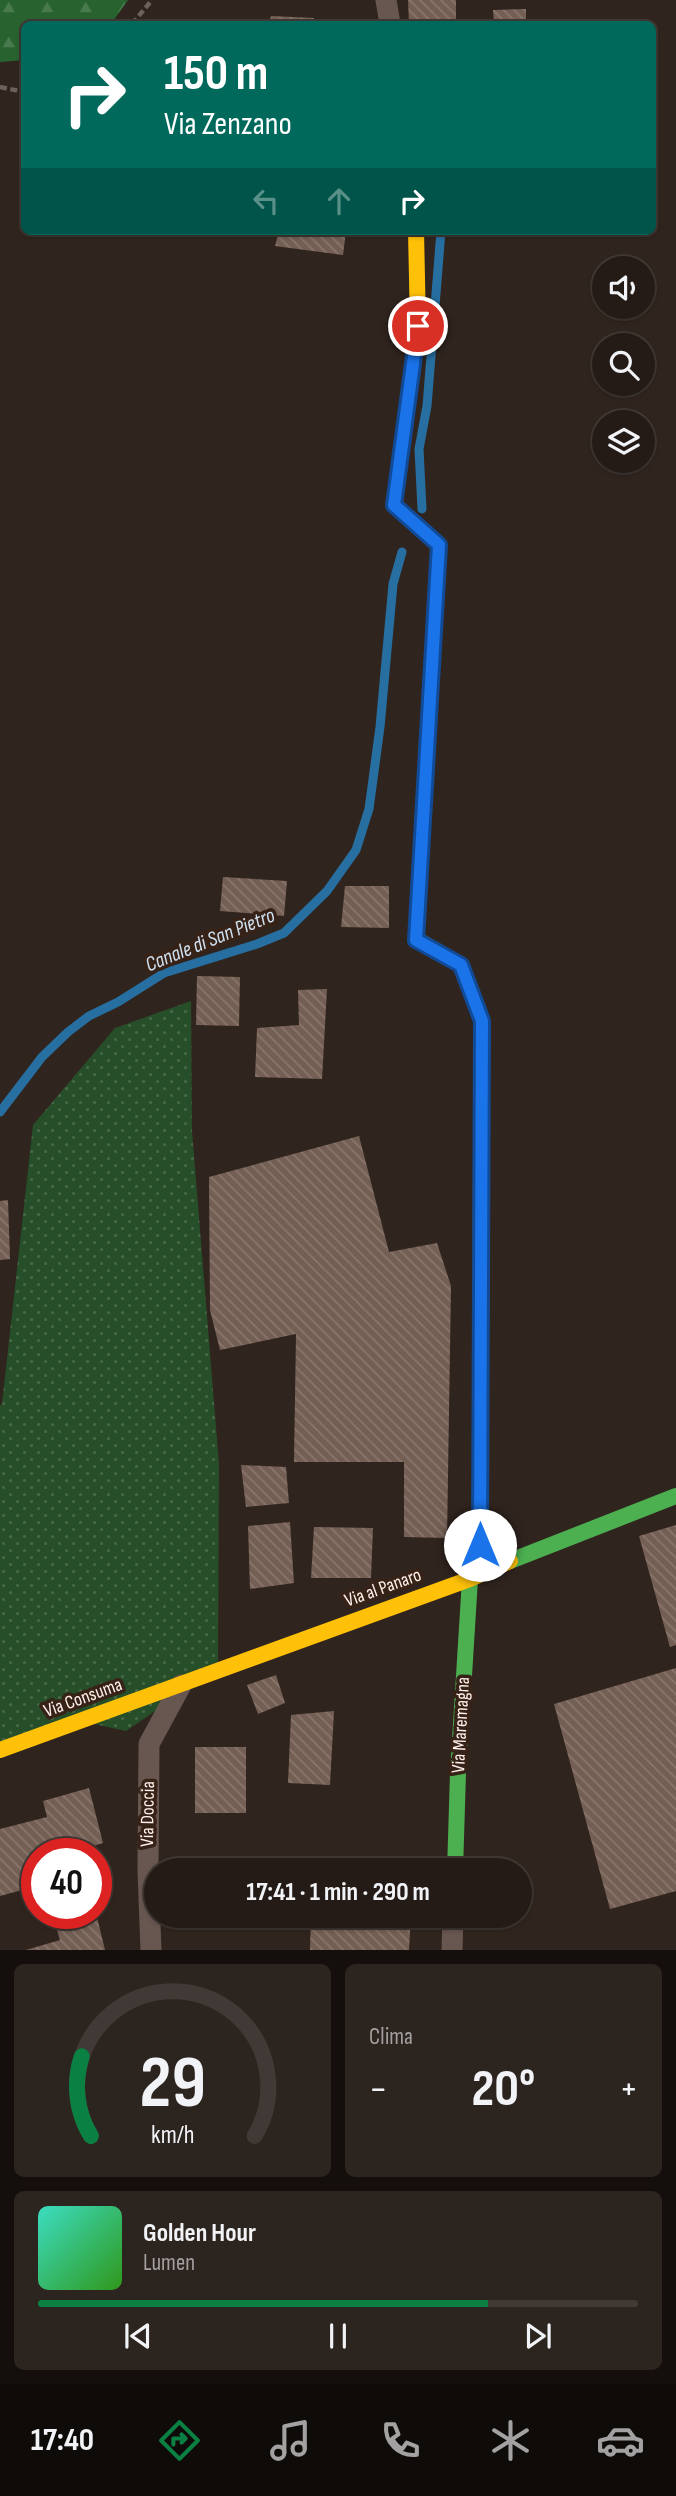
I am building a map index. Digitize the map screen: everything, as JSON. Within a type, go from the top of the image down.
[{"type":"street","points":[[386,0],[390,21]]},
{"type":"street","name":"Via Maremagna","points":[[416,235],[418,326],[394,505],[439,545],[416,940],[461,965],[482,1021],[475,1576],[456,1858]]},
{"type":"street","name":"Via al Panaro","points":[[181,1685],[475,1576],[676,1496]]},
{"type":"street","name":"Via Consuma","points":[[0,1750],[181,1685]]},
{"type":"street","name":"Via Doccia","points":[[152,1950],[148,1871],[149,1744],[181,1685]]},
{"type":"street","points":[[452,1950],[453,1928]]},
{"type":"path","points":[[134,21],[152,0]]},
{"type":"path","points":[[0,87],[21,91]]},
{"type":"green space","points":[[0,0],[128,0],[113,21],[21,21],[21,60],[0,62]]},
{"type":"green space","points":[[191,1001],[192,1131],[219,1464],[218,1668],[126,1731],[85,1722],[0,1752],[0,1405],[33,1125],[115,1028]]},
{"type":"building","points":[[408,0],[456,0],[456,21],[409,21]]},
{"type":"building","points":[[526,9],[526,21],[494,21],[493,10]]},
{"type":"building","points":[[271,16],[314,18],[314,21],[270,21]]},
{"type":"building","points":[[278,235],[346,235],[343,255],[275,246]]},
{"type":"building","points":[[223,877],[287,881],[284,916],[220,911]]},
{"type":"building","points":[[345,886],[389,886],[389,928],[341,927]]},
{"type":"building","points":[[197,976],[240,977],[239,1026],[196,1025]]},
{"type":"building","points":[[327,989],[322,1079],[255,1077],[257,1028],[299,1025],[298,990]]},
{"type":"building","points":[[359,1136],[389,1252],[437,1243],[451,1286],[447,1538],[404,1537],[404,1462],[294,1462],[296,1334],[220,1350],[210,1310],[209,1177]]},
{"type":"building","points":[[8,1200],[10,1259],[0,1260],[0,1201]]},
{"type":"building","points":[[241,1465],[286,1467],[289,1503],[246,1507]]},
{"type":"building","points":[[290,1522],[294,1583],[250,1589],[248,1526]]},
{"type":"building","points":[[676,1525],[676,1645],[670,1647],[639,1536]]},
{"type":"building","points":[[314,1527],[373,1528],[371,1578],[311,1578]]},
{"type":"building","points":[[676,1668],[676,1891],[610,1909],[554,1704]]},
{"type":"building","points":[[276,1675],[285,1703],[258,1714],[247,1685]]},
{"type":"building","points":[[334,1711],[330,1785],[288,1783],[291,1715]]},
{"type":"building","points":[[195,1747],[246,1747],[246,1813],[195,1813]]},
{"type":"building","points":[[89,1788],[102,1838],[21,1838],[21,1890],[0,1896],[0,1829],[47,1817],[43,1801]]},
{"type":"building","points":[[311,1928],[410,1928],[409,1950],[310,1950]]},
{"type":"building","points":[[57,1929],[100,1929],[105,1950],[26,1950],[60,1940]]},
{"type":"waterway","name":"Canale di San Pietro","points":[[422,509],[419,449],[427,406],[441,235]]},
{"type":"waterway","name":"Canale di San Pietro","points":[[0,1112],[42,1057],[89,1016],[118,1002],[164,973],[284,933],[327,891],[356,850],[369,809],[380,727],[393,584],[402,552]]},
{"type":"traffic: fast","points":[[433,648],[416,939],[461,965],[482,1021],[481,1166]]},
{"type":"traffic: fast","points":[[510,1561],[676,1496]]},
{"type":"traffic: fast","points":[[455,1858],[470,1579]]},
{"type":"traffic: slow","points":[[416,235],[418,326],[394,505],[439,545],[433,648]]},
{"type":"traffic: slow","points":[[480,1573],[481,1166]]},
{"type":"traffic: slow","points":[[0,1750],[470,1579],[510,1561]]},
{"type":"route","points":[[418,326],[394,505],[439,545],[416,940],[461,965],[482,1021],[480,1545]]}]
